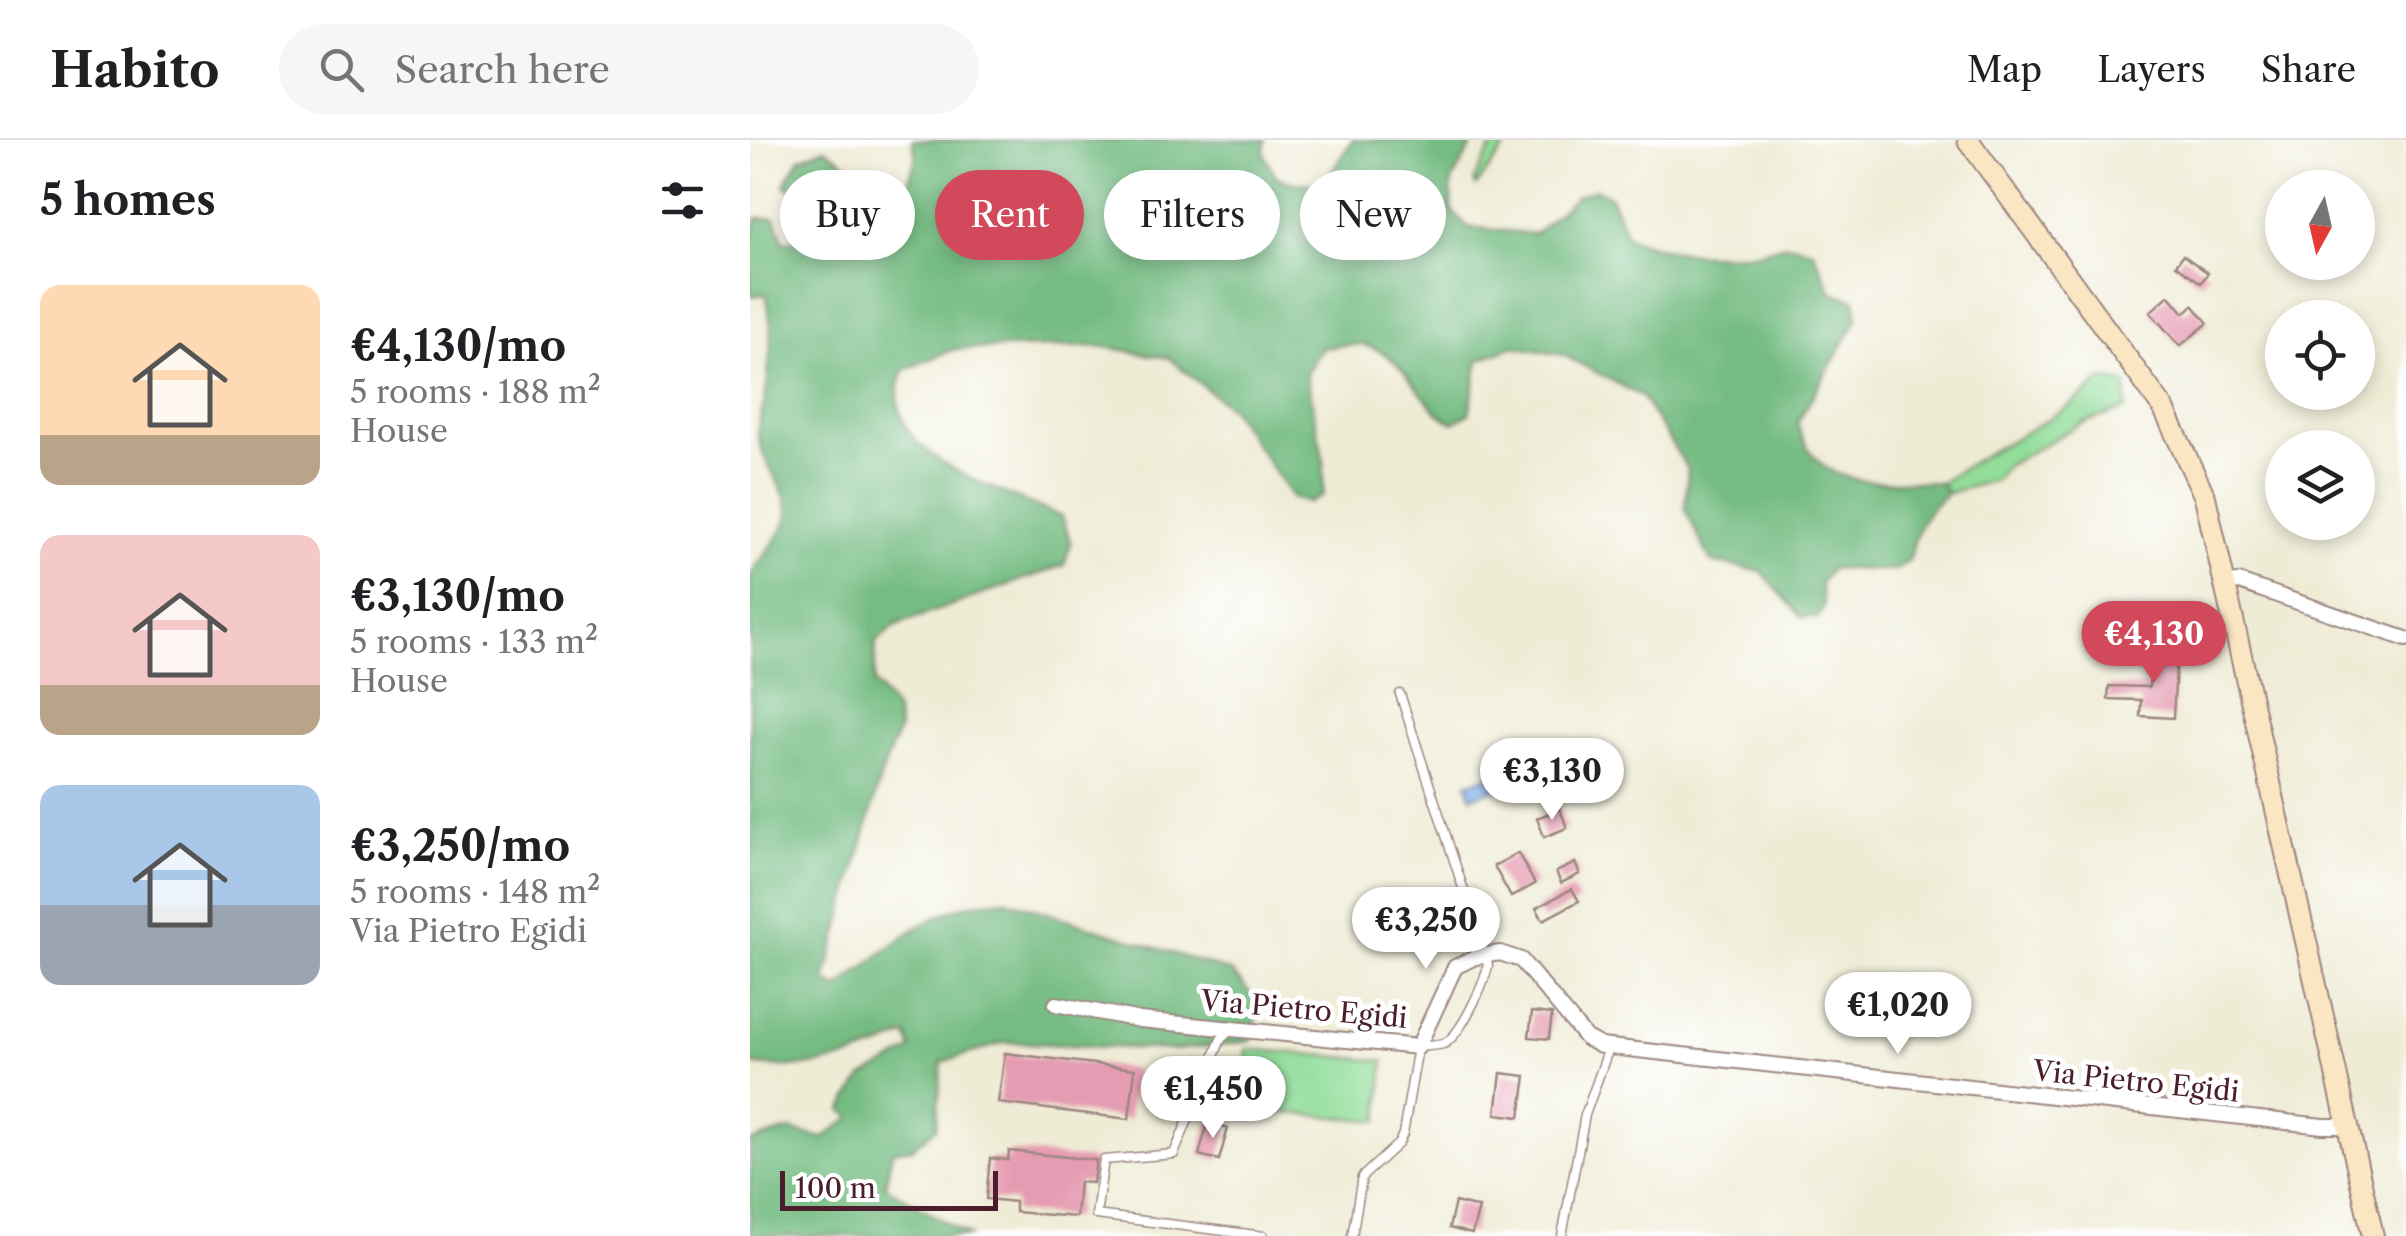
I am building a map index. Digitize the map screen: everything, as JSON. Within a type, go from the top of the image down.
[{"type":"main road","points":[[1968,140],[2164,410],[2205,497],[2228,584],[2373,1236]]},
{"type":"street","points":[[2228,584],[2239,582],[2406,639]]},
{"type":"street","points":[[1488,954],[1506,953],[1522,960],[1586,1038],[1609,1048]]},
{"type":"street","name":"Via Pietro Egidi","points":[[1056,1004],[1140,1020],[1418,1047],[1454,966],[1488,954]]},
{"type":"street","name":"Via Pietro Egidi","points":[[1609,1048],[2351,1126]]},
{"type":"lane","points":[[1352,1236],[1362,1177],[1399,1143],[1403,1134],[1418,1047],[1443,1044],[1453,1036],[1482,987],[1488,954],[1400,694]]},
{"type":"lane","points":[[1233,1028],[1221,1038],[1174,1154],[1104,1160],[1096,1215],[1264,1236]]},
{"type":"lane","points":[[1562,1236],[1585,1115],[1609,1048]]},
{"type":"green space","points":[[912,140],[1265,140],[1264,153],[1272,170],[1104,170],[1104,260],[1280,260],[1280,178],[1300,184],[1300,260],[1446,260],[1446,170],[1332,170],[1352,140],[1475,140],[1452,181],[1451,210],[1468,227],[1535,234],[1577,196],[1596,189],[1610,196],[1627,236],[1654,246],[1729,254],[1754,253],[1784,245],[1813,251],[1832,292],[1855,300],[1858,318],[1797,423],[1807,447],[1820,463],[1836,473],[1874,481],[1941,483],[1946,494],[1921,523],[1910,559],[1894,571],[1831,568],[1820,583],[1824,606],[1818,618],[1801,617],[1761,571],[1711,562],[1685,509],[1688,469],[1641,396],[1563,355],[1513,346],[1479,360],[1469,414],[1453,423],[1430,404],[1401,368],[1378,350],[1363,345],[1322,348],[1306,373],[1324,462],[1323,495],[1309,503],[1292,497],[1231,409],[1169,358],[1099,346],[954,349],[904,370],[898,400],[905,425],[922,447],[976,481],[1062,517],[1071,543],[1064,565],[896,625],[876,642],[874,683],[895,709],[899,728],[881,775],[825,981],[838,988],[896,942],[936,917],[981,902],[1007,900],[1231,972],[1260,1004],[1251,1041],[1175,1050],[1006,1042],[942,1062],[936,1128],[912,1148],[892,1151],[885,1186],[969,1236],[750,1236],[750,1142],[789,1130],[823,1138],[852,1117],[842,1110],[862,1078],[912,1050],[907,1035],[831,1062],[791,1067],[750,1064],[750,576],[779,536],[788,511],[758,432],[766,394],[771,331],[766,294],[750,296],[750,241],[757,218],[775,218],[780,232],[780,260],[915,260],[912,170],[916,157]]},
{"type":"green space","points":[[1496,140],[1511,140],[1476,186],[1474,180]]},
{"type":"green space","points":[[825,148],[856,170],[793,170],[800,158]]},
{"type":"green space","points":[[2103,379],[2126,384],[2126,409],[2082,423],[2006,466],[1995,480],[1946,494],[1941,483],[2065,409]]},
{"type":"green space","points":[[1247,1049],[1384,1061],[1379,1121],[1242,1109]]},
{"type":"water","points":[[1504,771],[1508,785],[1471,797],[1467,783]]},
{"type":"building","points":[[2183,255],[2208,273],[2201,283],[2176,265]]},
{"type":"building","points":[[2169,295],[2184,313],[2193,305],[2208,323],[2180,346],[2150,312]]},
{"type":"building","points":[[2132,627],[2133,632],[2147,627],[2151,642],[2124,650],[2118,631]]},
{"type":"building","points":[[2152,647],[2177,649],[2173,718],[2140,716],[2141,700],[2108,699],[2109,686],[2149,687]]},
{"type":"building","points":[[1560,809],[1567,828],[1544,837],[1537,818]]},
{"type":"building","points":[[1518,853],[1535,884],[1511,897],[1494,866]]},
{"type":"building","points":[[1575,863],[1580,874],[1561,883],[1556,872]]},
{"type":"building","points":[[1572,889],[1579,901],[1543,920],[1536,908]]},
{"type":"building","points":[[1532,1012],[1552,1014],[1549,1039],[1529,1037]]},
{"type":"building","points":[[1005,1053],[1135,1069],[1129,1119],[998,1103]]},
{"type":"building","points":[[1501,1073],[1526,1076],[1520,1117],[1496,1114]]},
{"type":"building","points":[[1208,1122],[1228,1128],[1219,1160],[1199,1155]]},
{"type":"building","points":[[1009,1151],[1096,1160],[1093,1183],[1079,1182],[1076,1217],[1015,1212],[1015,1202],[986,1199],[990,1158],[1008,1160]]},
{"type":"building","points":[[1455,1202],[1479,1208],[1472,1234],[1449,1228]]}]
